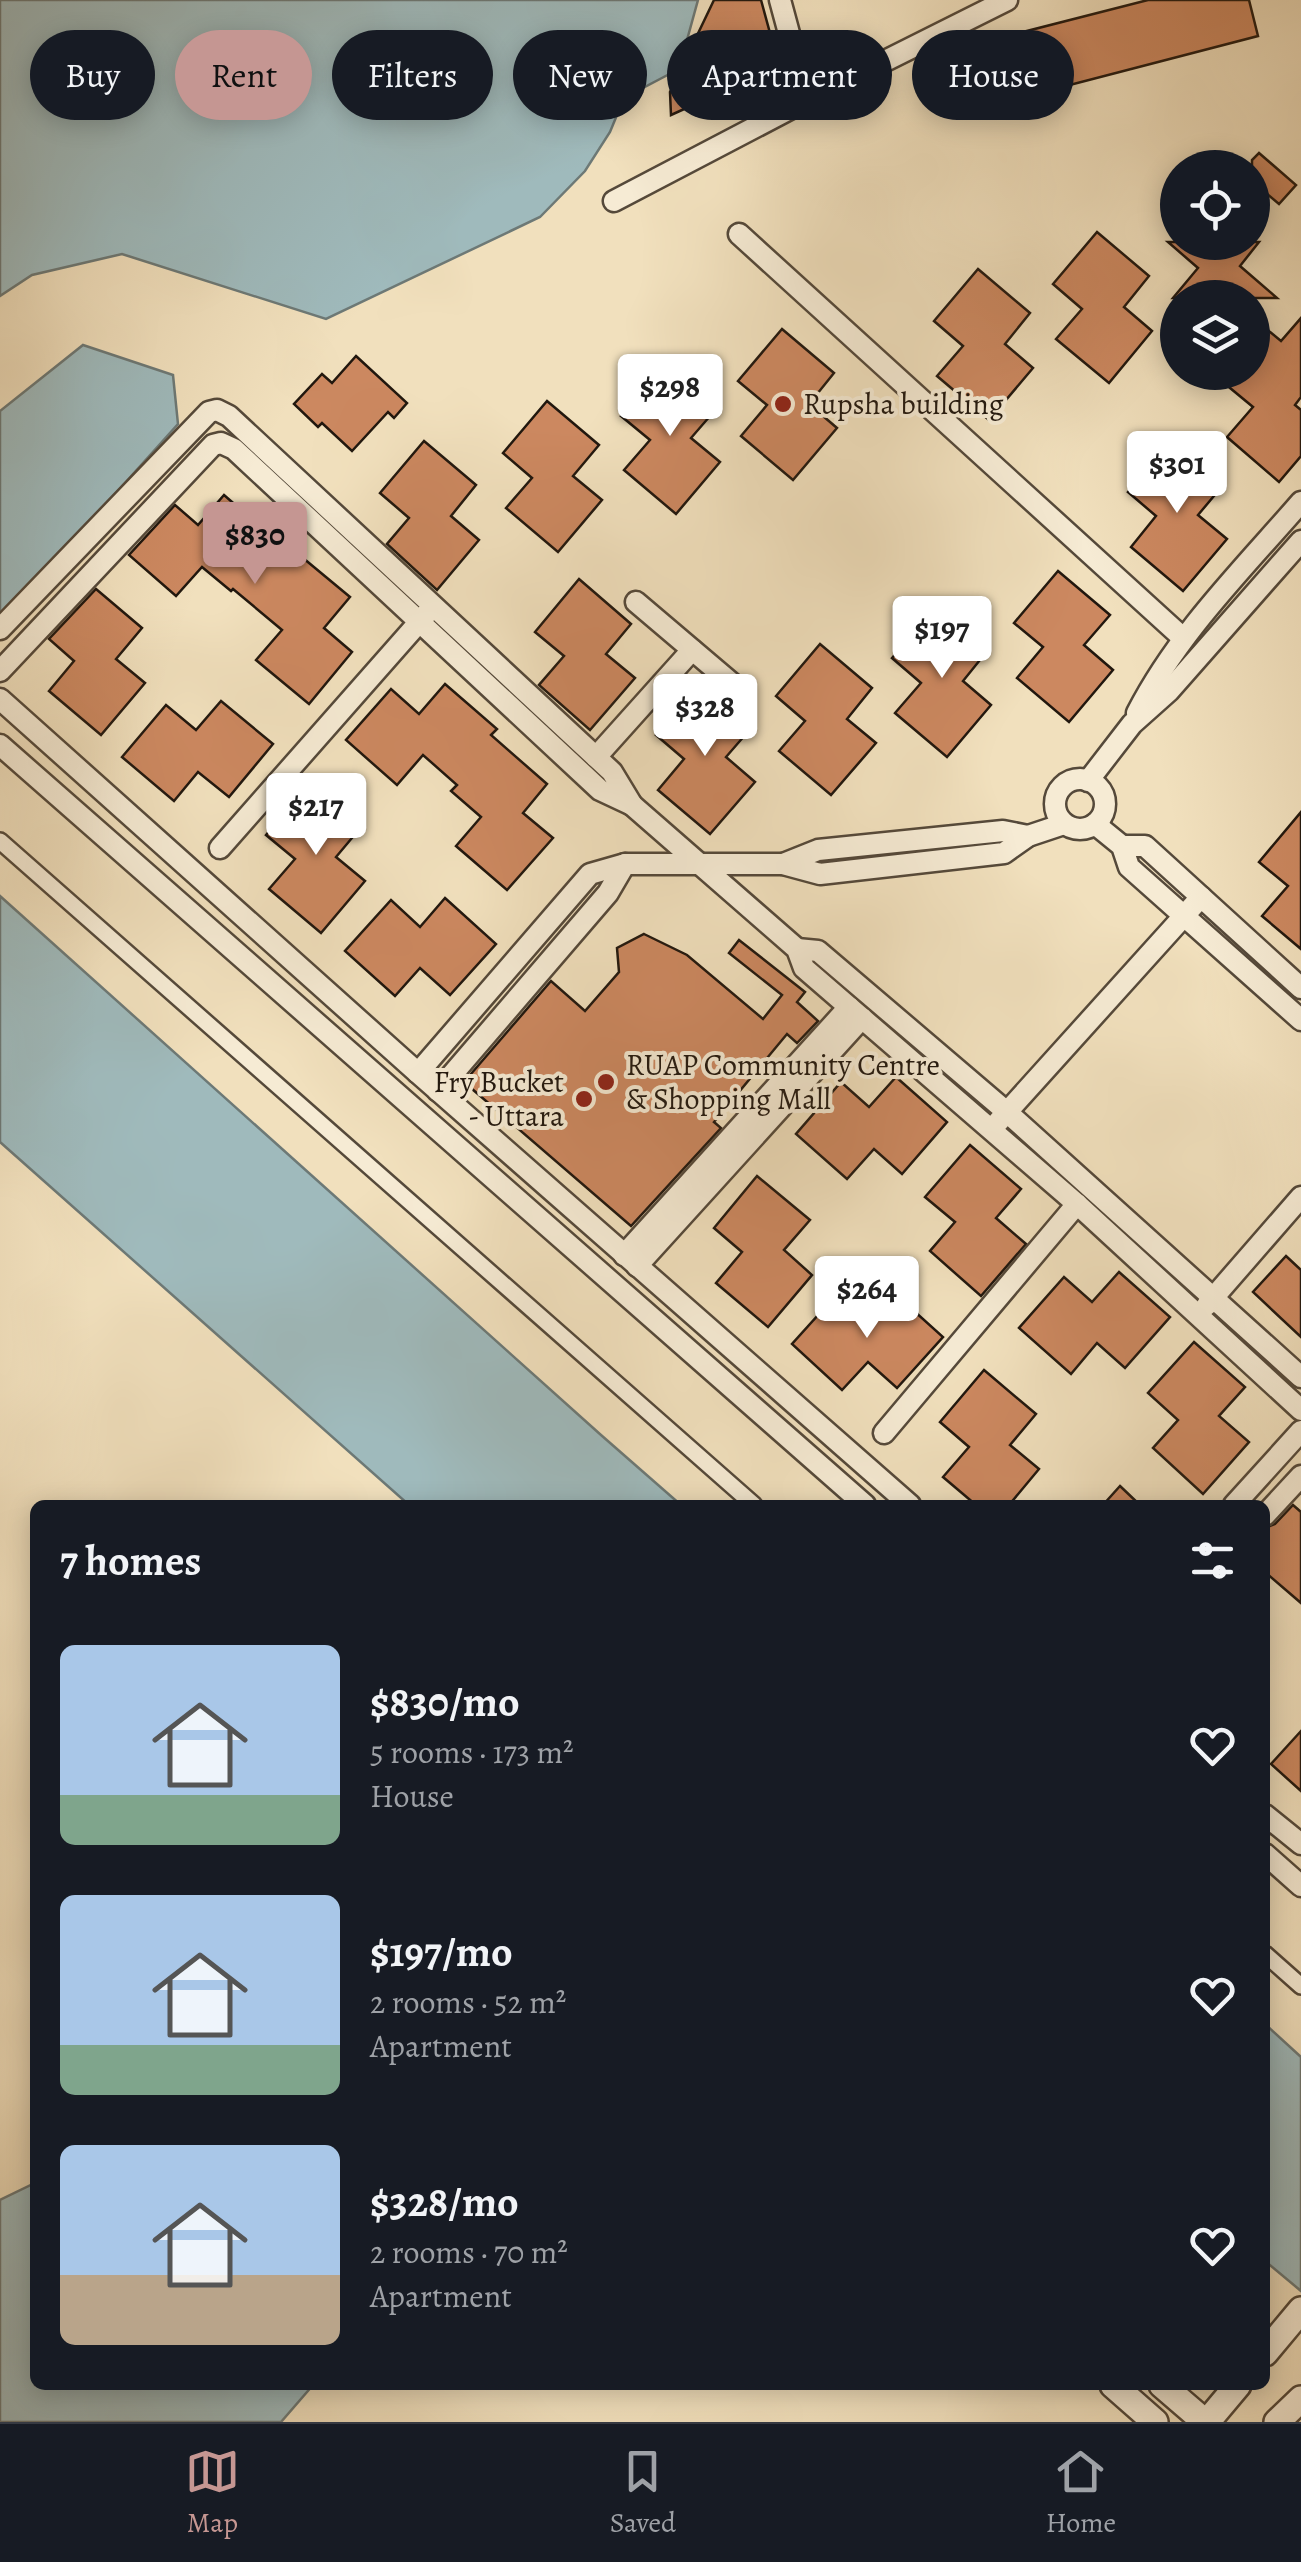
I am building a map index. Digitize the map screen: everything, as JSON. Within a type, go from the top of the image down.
[{"type":"street","points":[[780,0],[788,30]]},
{"type":"street","points":[[892,57],[997,3]]},
{"type":"street","points":[[614,201],[770,120]]},
{"type":"street","points":[[739,234],[1183,638]]},
{"type":"street","points":[[0,629],[209,412],[216,410],[229,416],[600,790],[632,805],[796,949],[804,968],[1077,1204],[1301,1410]]},
{"type":"street","points":[[0,670],[213,444],[221,443],[234,449],[596,757],[612,772],[632,805]]},
{"type":"street","points":[[1088,781],[1132,724],[1155,679],[1183,638],[1301,502]]},
{"type":"street","points":[[1132,724],[1169,691],[1301,541]]},
{"type":"street","points":[[636,602],[742,692]]},
{"type":"street","points":[[220,848],[426,614]]},
{"type":"street","points":[[596,757],[692,650]]},
{"type":"street","points":[[0,698],[418,1073],[904,1500]]},
{"type":"street","points":[[0,745],[860,1500]]},
{"type":"street","points":[[1071,781],[1088,781],[1100,789],[1105,803],[1095,824],[1080,830],[1064,824],[1055,809],[1058,792],[1071,781]]},
{"type":"street","points":[[418,1073],[590,874],[625,864],[782,864],[820,874],[1004,853],[1028,836],[1064,824]]},
{"type":"street","points":[[1095,824],[1122,846],[1130,868],[1301,1020]]},
{"type":"street","points":[[0,841],[748,1500]]},
{"type":"street","points":[[1122,846],[1145,846],[1301,988]]},
{"type":"street","points":[[438,1090],[608,893],[625,864]]},
{"type":"street","points":[[992,1129],[1201,898]]},
{"type":"street","points":[[796,949],[818,951],[1008,1113],[1301,1377]]},
{"type":"street","points":[[610,1281],[856,1012]]},
{"type":"street","points":[[1198,1316],[1301,1197]]},
{"type":"street","points":[[884,1433],[1077,1204]]},
{"type":"street","points":[[1238,1500],[1301,1430]]},
{"type":"street","points":[[1270,1510],[1301,1476]]},
{"type":"street","points":[[1270,1818],[1301,1844]]},
{"type":"street","points":[[1270,1858],[1301,1886]]},
{"type":"street","points":[[1270,1958],[1301,1986]]},
{"type":"street","points":[[1270,2347],[1301,2310]]},
{"type":"street","points":[[1119,2390],[1155,2422]]},
{"type":"street","points":[[1168,2390],[1206,2422],[1234,2390]]},
{"type":"street","points":[[1278,2422],[1301,2398]]},
{"type":"water","points":[[0,0],[698,0],[690,30],[667,30],[667,75],[647,86],[647,30],[513,30],[513,120],[615,120],[585,171],[540,217],[326,319],[122,254],[32,275],[0,296]]},
{"type":"water","points":[[83,345],[173,375],[178,424],[0,622],[0,411]]},
{"type":"water","points":[[0,896],[675,1500],[403,1500],[0,1142]]},
{"type":"water","points":[[1270,2029],[1301,2057],[1301,2291],[1270,2265]]},
{"type":"water","points":[[30,2185],[30,2390],[309,2390],[281,2422],[0,2422],[0,2200]]},
{"type":"building","points":[[714,0],[761,0],[769,30],[700,30]]},
{"type":"building","points":[[1148,0],[1249,0],[1258,36],[1074,84],[1074,30],[1031,30]]},
{"type":"building","points":[[1270,163],[1296,185],[1279,204],[1270,196]]},
{"type":"building","points":[[1097,232],[1149,276],[1124,307],[1152,331],[1109,383],[1056,339],[1082,309],[1053,284]]},
{"type":"building","points":[[1189,260],[1245,260],[1240,266],[1256,280],[1188,280],[1198,268]]},
{"type":"building","points":[[978,269],[1030,313],[1005,344],[1033,368],[989,420],[937,376],[963,346],[934,321]]},
{"type":"building","points":[[1301,318],[1301,397],[1295,405],[1301,410],[1301,456],[1279,482],[1227,437],[1253,407],[1232,390],[1270,390],[1270,332],[1281,341]]},
{"type":"building","name":"Rupsha building","points":[[782,329],[834,373],[809,404],[837,428],[793,480],[741,436],[767,405],[738,381]]},
{"type":"building","points":[[356,356],[407,403],[394,418],[388,412],[352,451],[294,404],[322,374],[332,383]]},
{"type":"building","points":[[665,363],[717,408],[691,438],[720,462],[676,514],[624,470],[650,440],[621,416]]},
{"type":"building","points":[[547,401],[599,445],[573,476],[602,500],[558,552],[506,508],[532,478],[503,453]]},
{"type":"building","points":[[1172,440],[1224,484],[1198,515],[1227,539],[1183,591],[1131,547],[1156,516],[1128,492]]},
{"type":"building","points":[[424,441],[476,485],[451,516],[479,540],[437,590],[387,544],[409,518],[380,493]]},
{"type":"building","points":[[224,495],[295,557],[297,553],[350,597],[324,628],[352,652],[309,704],[256,660],[282,630],[233,589],[202,567],[176,596],[129,555],[175,505],[198,525]]},
{"type":"building","points":[[1058,571],[1110,615],[1084,645],[1113,670],[1069,722],[1017,678],[1043,647],[1014,623]]},
{"type":"building","points":[[579,579],[631,624],[606,654],[635,678],[590,730],[539,685],[564,656],[535,632]]},
{"type":"building","points":[[96,589],[142,628],[116,659],[145,683],[101,735],[49,691],[74,661],[49,639]]},
{"type":"building","points":[[936,606],[988,650],[963,681],[991,705],[947,757],[895,713],[921,683],[892,658]]},
{"type":"building","points":[[820,644],[872,688],[847,719],[876,743],[831,795],[779,751],[805,721],[776,696]]},
{"type":"building","points":[[699,683],[752,727],[726,757],[755,782],[710,834],[658,790],[684,759],[656,735]]},
{"type":"building","points":[[445,684],[497,729],[491,735],[547,784],[523,813],[553,838],[507,890],[456,846],[481,817],[451,791],[457,785],[423,755],[397,785],[346,740],[391,689],[419,714]]},
{"type":"building","points":[[221,701],[273,744],[229,797],[198,772],[174,801],[122,757],[166,705],[196,730]]},
{"type":"building","points":[[310,782],[362,826],[336,857],[365,881],[321,933],[269,889],[295,859],[266,835]]},
{"type":"building","points":[[1301,812],[1301,949],[1262,916],[1288,886],[1259,862]]},
{"type":"building","points":[[445,898],[496,944],[450,995],[420,968],[395,996],[345,951],[391,900],[420,927]]},
{"type":"building","points":[[644,934],[687,955],[763,1019],[782,995],[729,953],[739,940],[805,992],[797,1002],[818,1021],[797,1043],[787,1034],[714,1122],[721,1128],[631,1226],[464,1082],[551,981],[585,1011],[619,972],[617,948]]},
{"type":"building","points":[[896,1077],[947,1122],[902,1174],[874,1149],[847,1179],[796,1134],[841,1082],[869,1107]]},
{"type":"building","points":[[970,1145],[1021,1189],[996,1218],[1026,1244],[981,1296],[930,1251],[955,1222],[925,1197]]},
{"type":"building","points":[[757,1176],[810,1220],[784,1250],[812,1275],[768,1327],[716,1283],[742,1252],[714,1228]]},
{"type":"building","points":[[1286,1256],[1301,1270],[1301,1337],[1253,1292]]},
{"type":"building","points":[[1119,1272],[1170,1317],[1125,1368],[1097,1343],[1071,1374],[1019,1328],[1064,1277],[1092,1302]]},
{"type":"building","points":[[893,1292],[943,1337],[897,1388],[868,1362],[842,1390],[792,1344],[838,1293],[868,1320]]},
{"type":"building","points":[[1194,1342],[1245,1387],[1219,1416],[1249,1442],[1203,1494],[1153,1448],[1178,1420],[1148,1393]]},
{"type":"building","points":[[984,1370],[1036,1414],[1010,1445],[1039,1469],[1013,1500],[970,1500],[943,1477],[969,1447],[940,1422]]},
{"type":"building","points":[[1120,1486],[1135,1500],[1107,1500]]},
{"type":"building","points":[[1293,1505],[1301,1512],[1301,1603],[1270,1576],[1270,1526]]},
{"type":"building","points":[[1301,1731],[1301,1791],[1271,1764]]},
{"type":"place","name":"Rupsha building","points":[[783,404]]},
{"type":"place","name":"RUAP Community Centre & Shopping Mall","points":[[606,1082]]},
{"type":"place","name":"Fry Bucket - Uttara","points":[[584,1099]]}]
